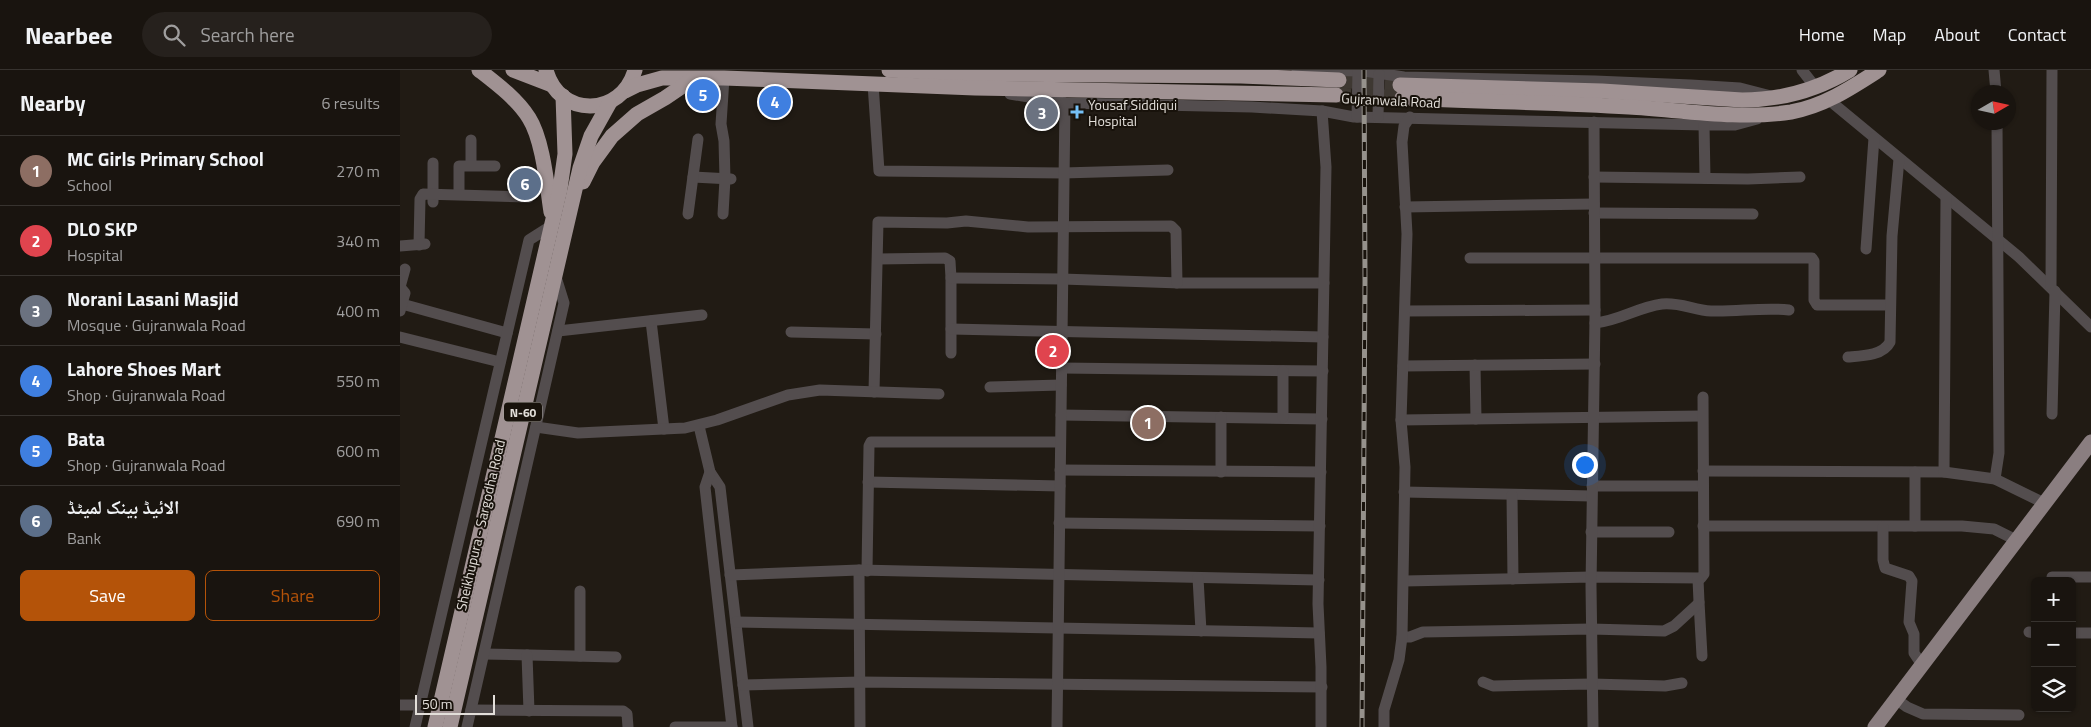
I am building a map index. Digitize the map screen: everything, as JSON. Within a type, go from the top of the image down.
[{"type":"highway","points":[[479,70],[511,97],[529,119],[541,153],[557,223]]},
{"type":"highway","points":[[513,70],[552,85]]},
{"type":"highway","points":[[546,70],[552,85],[562,96],[577,104],[586,106],[602,105],[610,102],[625,91],[635,70]]},
{"type":"highway","name":"Gujranwala Road","points":[[889,70],[918,71],[974,81]]},
{"type":"highway","name":"Gujranwala Road","points":[[1403,83],[1602,91],[1742,100],[1778,98],[1816,88],[1850,70]]},
{"type":"highway","name":"Gujranwala Road","points":[[1403,83],[1626,107],[1746,115],[1792,112],[1829,100],[1879,70]]},
{"type":"highway","name":"Gujranwala Road","points":[[625,91],[637,85],[662,78],[724,78],[872,84],[974,81],[1337,87]]},
{"type":"highway","points":[[557,223],[593,162],[612,136],[637,114],[693,79]]},
{"type":"highway","name":"Sheikhupura - Sargodha Road","points":[[450,727],[556,274],[557,223],[565,154],[562,96]]},
{"type":"highway","name":"Sheikhupura - Sargodha Road","points":[[435,727],[557,223],[584,152],[610,102]]},
{"type":"main road","points":[[1875,727],[2091,442]]},
{"type":"street","name":"Gujranwala Road","points":[[974,81],[993,70]]},
{"type":"street","name":"Gujranwala Road","points":[[1297,70],[1358,71],[1379,74],[1403,83],[1492,75],[1596,75],[1740,88],[1778,98]]},
{"type":"street","points":[[1802,70],[1816,88]]},
{"type":"street","points":[[1994,70],[1995,85]]},
{"type":"street","points":[[2052,70],[2052,414]]},
{"type":"street","points":[[1357,117],[1358,71]]},
{"type":"street","points":[[1378,118],[1379,74]]},
{"type":"street","points":[[723,214],[728,179],[721,124],[724,78]]},
{"type":"street","name":"Gujranwala Road","points":[[974,81],[1065,103],[1252,107],[1378,118],[1410,117],[1735,125],[1775,113]]},
{"type":"street","points":[[872,84],[879,171],[1063,173],[1168,170]]},
{"type":"street","points":[[1829,100],[1998,240],[2053,289],[2091,327]]},
{"type":"street","points":[[1057,727],[1065,103]]},
{"type":"street","points":[[1321,727],[1322,687],[1319,580],[1326,167],[1322,112]]},
{"type":"street","points":[[1384,727],[1384,710],[1399,660],[1402,637],[1404,454],[1401,420],[1406,311],[1402,142],[1404,126],[1410,117]]},
{"type":"street","points":[[1593,727],[1591,532],[1595,323],[1594,122]]},
{"type":"street","points":[[1704,125],[1705,178]]},
{"type":"street","points":[[1995,479],[1999,453],[1997,130]]},
{"type":"street","points":[[1866,249],[1874,138]]},
{"type":"street","points":[[688,214],[698,139]]},
{"type":"street","points":[[471,140],[471,165]]},
{"type":"street","points":[[1848,357],[1874,354],[1888,346],[1890,338],[1892,236],[1899,159]]},
{"type":"street","points":[[433,163],[433,198]]},
{"type":"street","points":[[459,194],[459,167],[471,165],[495,166]]},
{"type":"street","points":[[693,177],[728,179]]},
{"type":"street","points":[[1594,177],[1748,179],[1800,177]]},
{"type":"street","points":[[400,246],[422,245],[421,196],[423,194],[433,198],[459,194],[529,197]]},
{"type":"street","points":[[1944,472],[1946,197]]},
{"type":"street","points":[[1405,207],[1594,208],[1753,214]]},
{"type":"street","points":[[874,392],[878,222],[947,224],[966,222],[1028,228],[1062,226],[1173,227],[1176,234],[1177,283]]},
{"type":"street","points":[[415,727],[530,240],[557,223]]},
{"type":"street","points":[[878,258],[947,258],[950,263],[951,278],[951,352]]},
{"type":"street","points":[[1470,258],[1812,258],[1814,261],[1814,300],[1817,305],[1890,305]]},
{"type":"street","points":[[405,269],[401,281],[401,288],[405,292],[401,308],[507,333]]},
{"type":"street","points":[[467,727],[564,303],[556,274]]},
{"type":"street","points":[[951,278],[1177,283],[1324,282]]},
{"type":"street","points":[[1595,323],[1614,320],[1643,308],[1664,304],[1676,304],[1697,310],[1714,311],[1788,310]]},
{"type":"street","points":[[1406,311],[1595,310]]},
{"type":"street","points":[[558,331],[702,315]]},
{"type":"street","points":[[651,321],[664,429]]},
{"type":"street","points":[[951,330],[1323,337]]},
{"type":"street","points":[[791,332],[876,334]]},
{"type":"street","points":[[400,337],[500,362]]},
{"type":"street","points":[[1403,366],[1594,364]]},
{"type":"street","points":[[1475,365],[1476,419]]},
{"type":"street","points":[[1061,368],[1323,371]]},
{"type":"street","points":[[1283,371],[1283,417]]},
{"type":"street","points":[[990,387],[1061,385]]},
{"type":"street","points":[[536,427],[578,433],[699,426],[800,392],[820,390],[939,394]]},
{"type":"street","points":[[1404,581],[1591,577],[1698,579],[1704,574],[1703,397]]},
{"type":"street","points":[[1060,415],[1322,419]]},
{"type":"street","points":[[1401,420],[1702,416]]},
{"type":"street","points":[[1220,472],[1221,417]]},
{"type":"street","points":[[699,426],[710,472],[720,486],[748,727]]},
{"type":"street","points":[[860,727],[859,624],[869,446],[873,441],[1060,442]]},
{"type":"street","points":[[1060,470],[1321,472]]},
{"type":"street","points":[[1703,471],[1944,472],[1995,479],[2044,503]]},
{"type":"street","points":[[675,727],[732,727],[705,487],[710,472]]},
{"type":"street","points":[[1914,472],[1915,526]]},
{"type":"street","points":[[868,482],[1060,486]]},
{"type":"street","points":[[1404,492],[1512,495],[1703,486]]},
{"type":"street","points":[[1512,495],[1513,579]]},
{"type":"street","points":[[1059,524],[1320,526]]},
{"type":"street","points":[[1704,526],[1915,526],[1985,528],[1994,529],[2016,540]]},
{"type":"street","points":[[1883,527],[1882,560],[1885,568],[1909,576],[1912,581],[1909,622],[1914,634],[1914,654],[1922,665]]},
{"type":"street","points":[[1591,532],[1669,532]]},
{"type":"street","points":[[730,575],[863,571],[1319,580]]},
{"type":"street","points":[[1198,578],[1201,631]]},
{"type":"street","points":[[2076,578],[2091,578]]},
{"type":"street","points":[[1698,579],[1702,656]]},
{"type":"street","points":[[580,591],[580,656]]},
{"type":"street","points":[[1402,637],[1410,637],[1423,632],[1591,629],[1668,630],[1699,602]]},
{"type":"street","points":[[736,622],[1319,633]]},
{"type":"street","points":[[2076,633],[2091,633]]},
{"type":"street","points":[[484,654],[616,657]]},
{"type":"street","points":[[527,655],[529,711]]},
{"type":"street","points":[[743,685],[860,682],[1322,687]]},
{"type":"street","points":[[1483,682],[1493,686],[1592,684],[1664,686],[1682,683]]},
{"type":"street","points":[[1896,699],[1907,707],[1923,714],[2019,718]]},
{"type":"street","points":[[400,705],[420,705]]},
{"type":"street","points":[[471,710],[624,711],[627,714],[628,727]]},
{"type":"tunnel","points":[[1339,80],[1400,85]]},
{"type":"tunnel","points":[[1336,95],[1402,98]]},
{"type":"railway","points":[[1362,727],[1365,280],[1364,70]]},
{"type":"place","name":"Bata","points":[[703,95]]},
{"type":"place","name":"Lahore Shoes Mart","points":[[775,102]]},
{"type":"place","name":"Yousaf Siddiqui Hospital","points":[[1077,112]]},
{"type":"place","name":"Norani Lasani Masjid","points":[[1042,113]]},
{"type":"place","name":"الائیڈ بینک لمیٹڈ","points":[[525,184]]},
{"type":"place","name":"DLO SKP","points":[[1053,351]]},
{"type":"place","name":"MC Girls Primary School","points":[[1148,423]]}]
